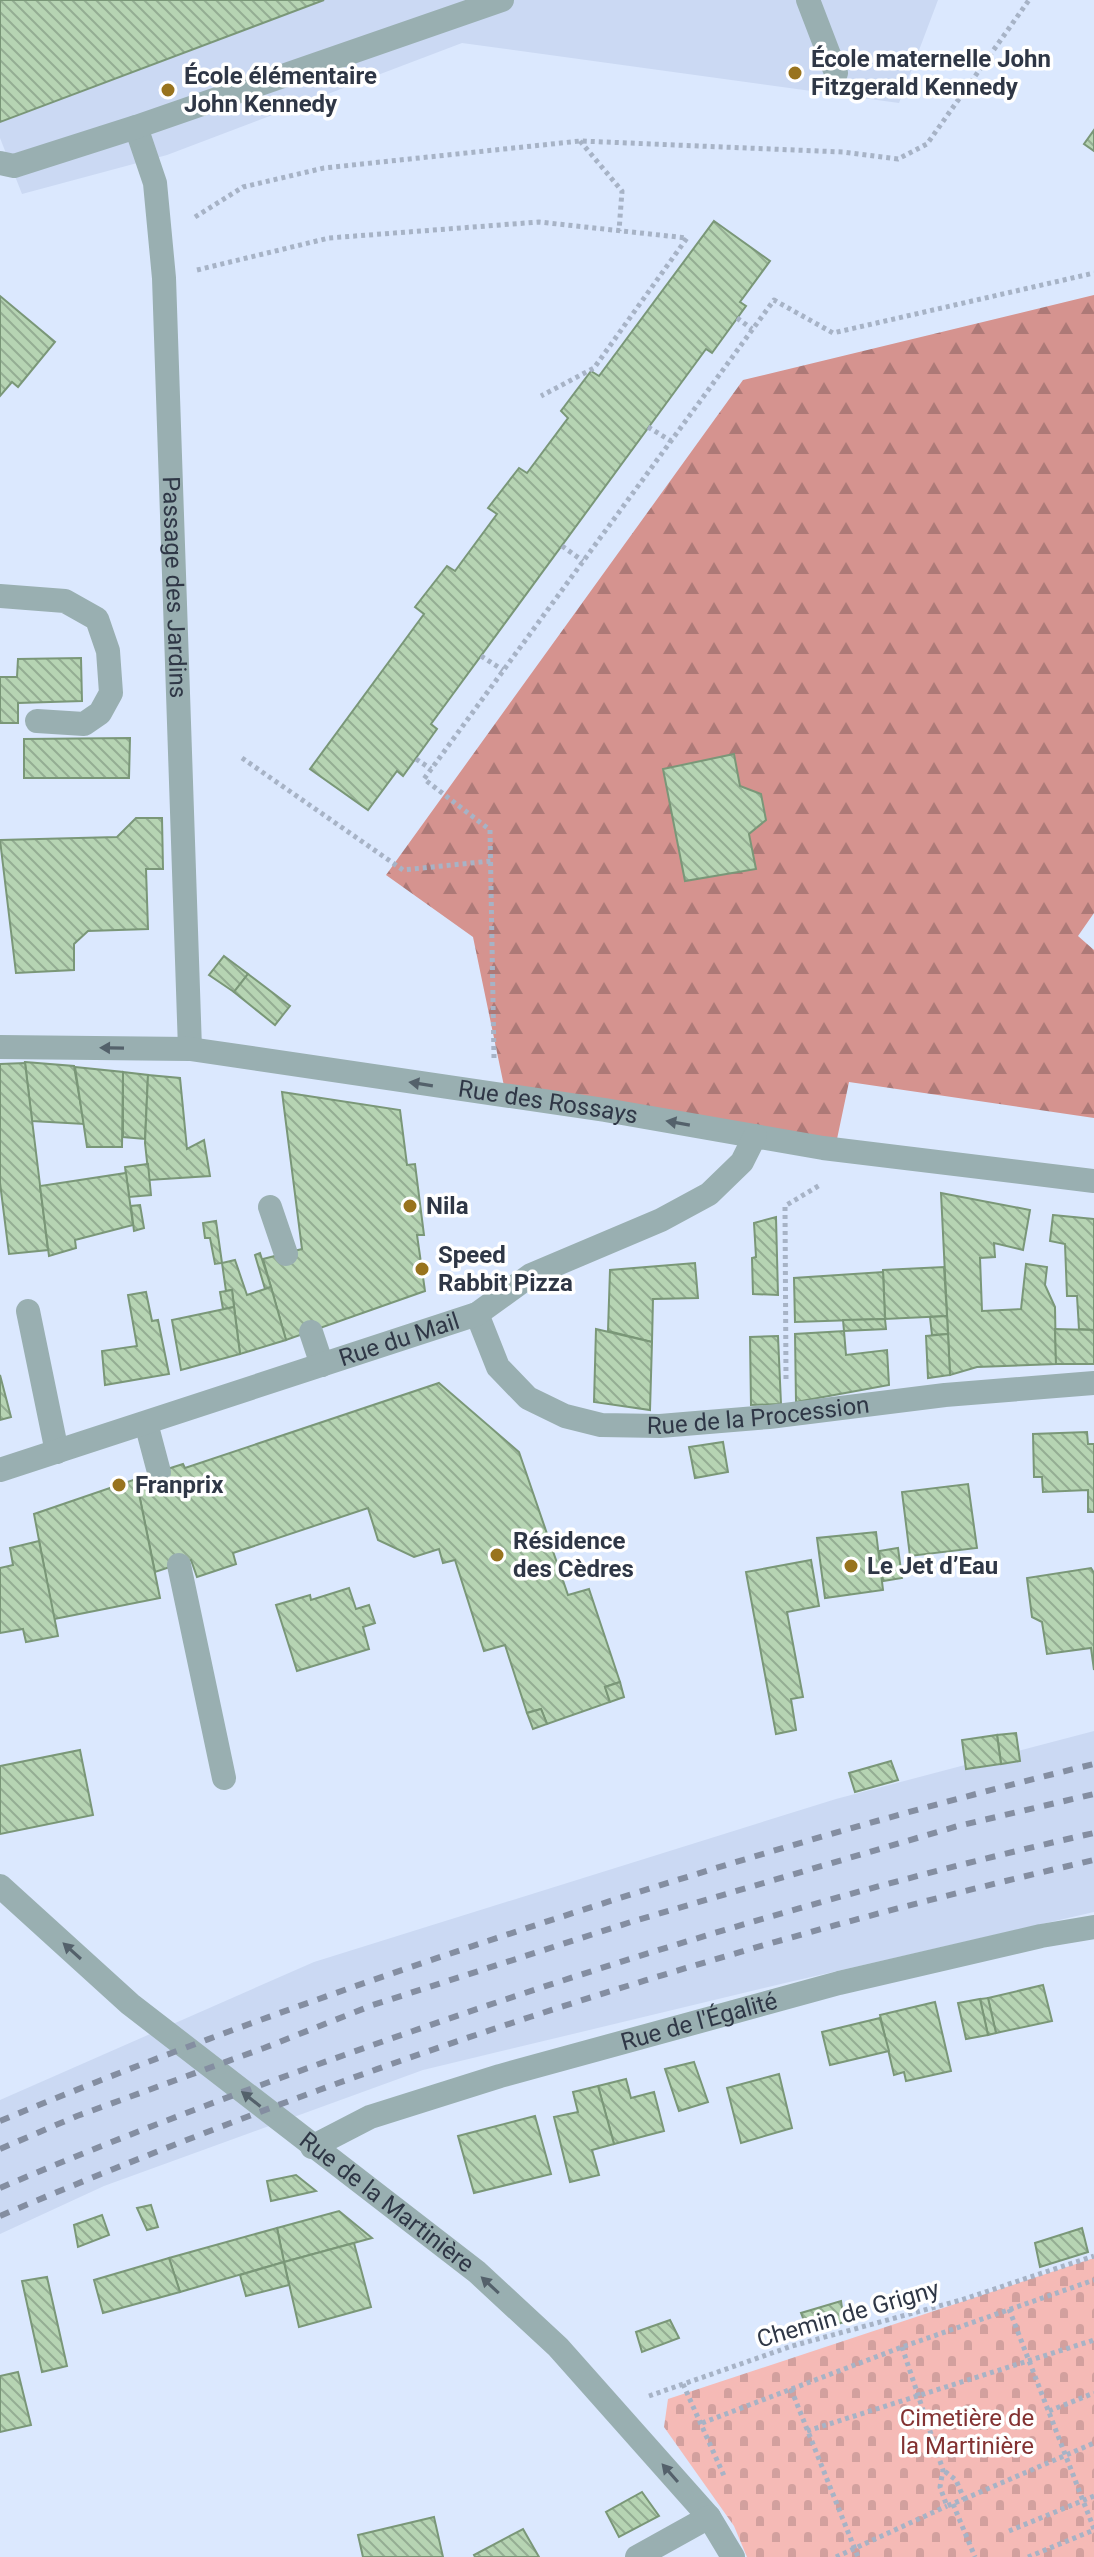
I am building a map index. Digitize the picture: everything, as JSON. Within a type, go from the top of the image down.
[{"type":"street","points":[[0,163],[14,166],[136,127],[502,0]]},
{"type":"street","points":[[808,0],[836,73]]},
{"type":"street","name":"Passage des Jardins","points":[[136,127],[155,183],[164,278],[190,1049]]},
{"type":"street","points":[[0,596],[65,601],[97,619],[108,651],[111,693],[100,713],[84,724],[37,721]]},
{"type":"street","name":"Rue des Rossays","points":[[0,1047],[190,1049],[605,1110],[823,1148],[1094,1181]]},
{"type":"street","name":"Rue du Mail","points":[[0,1470],[477,1314],[531,1275],[661,1220],[709,1194],[742,1162],[755,1136]]},
{"type":"street","points":[[270,1207],[286,1254]]},
{"type":"street","points":[[28,1311],[57,1452]]},
{"type":"street","name":"Rue de la Procession","points":[[477,1314],[498,1367],[528,1398],[565,1416],[601,1425],[660,1426],[787,1416],[945,1395],[1094,1383]]},
{"type":"street","points":[[311,1332],[322,1365]]},
{"type":"street","points":[[146,1423],[159,1472]]},
{"type":"street","points":[[179,1565],[224,1778]]},
{"type":"street","name":"Rue de la Martinière","points":[[0,1886],[130,2004],[477,2272],[558,2347],[709,2517],[733,2557]]},
{"type":"street","name":"Rue de l'Égalité","points":[[312,2147],[370,2117],[500,2076],[839,1983],[1041,1936],[1093,1930]]},
{"type":"street","points":[[637,2557],[709,2517]]},
{"type":"path","points":[[160,239],[243,187],[324,168],[580,141],[843,152],[898,159],[927,144],[1029,0]]},
{"type":"path","points":[[580,141],[622,191],[619,231]]},
{"type":"path","points":[[164,278],[329,238],[539,222],[687,238],[594,368],[541,396]]},
{"type":"path","points":[[494,1095],[490,830],[424,779],[503,670],[774,300],[833,333],[1094,273]]},
{"type":"path","points":[[737,318],[752,329]]},
{"type":"path","points":[[648,427],[671,441]]},
{"type":"path","points":[[562,546],[583,561]]},
{"type":"path","points":[[481,656],[503,670]]},
{"type":"path","points":[[242,758],[403,870],[491,861]]},
{"type":"path","points":[[416,759],[431,769]]},
{"type":"path","points":[[787,1416],[785,1206],[820,1186],[823,1148]]},
{"type":"path","name":"Chemin de Grigny","points":[[613,2409],[792,2346],[961,2300],[1094,2256]]},
{"type":"path","points":[[683,2384],[702,2423],[902,2347],[1094,2280]]},
{"type":"path","points":[[1009,2309],[1094,2530],[1028,2557]]},
{"type":"path","points":[[807,2431],[1094,2340]]},
{"type":"path","points":[[902,2347],[943,2470],[940,2487],[975,2557]]},
{"type":"path","points":[[791,2389],[858,2557]]},
{"type":"path","points":[[1049,2411],[1094,2393]]},
{"type":"path","points":[[836,2557],[1094,2443]]},
{"type":"path","points":[[943,2470],[956,2480],[964,2499]]},
{"type":"path","points":[[1009,2531],[1094,2496]]},
{"type":"shaded area","name":"École élémentaire John Kennedy","points":[[0,0],[938,0],[899,103],[462,43],[167,155],[22,194],[0,138]]},
{"type":"shaded area","points":[[1094,1731],[1094,1912],[423,2070],[104,2186],[0,2234],[0,2100],[314,1962],[836,1799]]},
{"type":"green space","points":[[1094,295],[1094,913],[1078,936],[1094,950],[1094,1118],[849,1082],[837,1139],[504,1086],[473,937],[386,875],[743,380]]},
{"type":"green space","name":"Cimetière de la Martinière","points":[[1094,2258],[1094,2557],[747,2557],[734,2526],[664,2427],[668,2399]]},
{"type":"building","points":[[0,0],[324,0],[0,122]]},
{"type":"building","points":[[1094,130],[1094,151],[1084,144]]},
{"type":"building","points":[[714,221],[770,261],[740,302],[746,306],[712,353],[706,349],[431,724],[437,729],[403,776],[397,771],[368,810],[310,769],[424,614],[415,607],[447,566],[455,571],[497,514],[488,508],[519,468],[527,473],[568,418],[561,411],[591,371],[599,376]]},
{"type":"building","points":[[0,296],[55,342],[18,387],[12,382],[0,396]]},
{"type":"building","points":[[81,658],[82,701],[18,703],[18,723],[0,723],[0,677],[17,677],[18,659]]},
{"type":"building","points":[[130,738],[129,778],[24,778],[24,739]]},
{"type":"building","points":[[734,754],[740,786],[761,794],[766,820],[749,834],[756,869],[685,881],[663,769]]},
{"type":"building","points":[[136,818],[162,818],[163,869],[146,869],[148,929],[88,931],[74,944],[74,970],[16,973],[0,840],[117,837]]},
{"type":"building","points":[[224,956],[248,974],[234,992],[209,975]]},
{"type":"building","points":[[248,974],[290,1006],[275,1025],[234,992]]},
{"type":"building","points":[[25,1062],[74,1066],[84,1124],[32,1121]]},
{"type":"building","points":[[25,1063],[48,1250],[9,1254],[0,1183],[0,1064]]},
{"type":"building","points":[[75,1067],[123,1072],[122,1147],[87,1147]]},
{"type":"building","points":[[123,1072],[148,1075],[145,1139],[123,1137]]},
{"type":"building","points":[[148,1075],[180,1078],[187,1149],[204,1140],[210,1176],[149,1180],[145,1143]]},
{"type":"building","points":[[282,1092],[400,1110],[407,1165],[415,1164],[424,1235],[417,1235],[425,1291],[286,1340],[263,1259],[302,1249]]},
{"type":"building","points":[[148,1164],[151,1195],[129,1197],[125,1167]]},
{"type":"building","points":[[126,1173],[133,1225],[75,1240],[76,1248],[49,1256],[40,1186]]},
{"type":"building","points":[[941,1193],[1030,1210],[1023,1250],[994,1243],[995,1257],[980,1258],[982,1311],[1021,1309],[1026,1264],[1047,1267],[1045,1285],[1055,1307],[1056,1364],[977,1367],[950,1375]]},
{"type":"building","points":[[140,1205],[144,1228],[134,1231],[131,1206]]},
{"type":"building","points":[[1053,1215],[1094,1219],[1094,1330],[1079,1329],[1077,1296],[1067,1296],[1065,1244],[1050,1241]]},
{"type":"building","points":[[776,1217],[778,1295],[753,1294],[752,1258],[756,1257],[754,1223]]},
{"type":"building","points":[[216,1221],[222,1263],[215,1264],[210,1238],[205,1238],[203,1223]]},
{"type":"building","points":[[260,1253],[271,1287],[265,1289],[255,1255]]},
{"type":"building","points":[[235,1260],[247,1295],[271,1287],[286,1340],[240,1354],[232,1290],[226,1291],[222,1263]]},
{"type":"building","points":[[695,1263],[698,1298],[653,1299],[652,1342],[608,1331],[610,1270]]},
{"type":"building","points":[[944,1267],[947,1316],[885,1319],[883,1270]]},
{"type":"building","points":[[883,1272],[885,1319],[795,1322],[794,1278]]},
{"type":"building","points":[[232,1290],[234,1307],[223,1309],[220,1292]]},
{"type":"building","points":[[146,1292],[152,1321],[158,1320],[169,1374],[105,1385],[102,1351],[137,1346],[128,1295]]},
{"type":"building","points":[[234,1307],[240,1354],[181,1370],[172,1320]]},
{"type":"building","points":[[947,1316],[948,1334],[932,1335],[930,1317]]},
{"type":"building","points":[[885,1319],[886,1329],[844,1331],[843,1320]]},
{"type":"building","points":[[596,1329],[652,1342],[650,1410],[594,1402]]},
{"type":"building","points":[[1055,1329],[1094,1330],[1094,1364],[1056,1364]]},
{"type":"building","points":[[844,1331],[846,1355],[887,1350],[889,1385],[796,1402],[795,1334]]},
{"type":"building","points":[[948,1334],[950,1375],[928,1378],[926,1336]]},
{"type":"building","points":[[778,1336],[781,1404],[751,1405],[750,1337]]},
{"type":"building","points":[[0,1375],[11,1417],[0,1420]]},
{"type":"building","name":"Résidence des Cèdres","points":[[439,1383],[519,1452],[568,1595],[589,1589],[620,1682],[605,1687],[610,1702],[547,1724],[541,1709],[527,1713],[505,1645],[484,1651],[455,1560],[443,1563],[439,1549],[414,1557],[378,1540],[368,1508],[233,1553],[236,1564],[197,1577],[191,1560],[155,1572],[136,1479],[183,1464],[185,1468]]},
{"type":"building","points":[[1087,1432],[1088,1444],[1094,1444],[1094,1512],[1088,1512],[1088,1490],[1043,1492],[1042,1477],[1034,1477],[1033,1434]]},
{"type":"building","points":[[723,1442],[728,1472],[695,1478],[689,1447]]},
{"type":"building","points":[[136,1479],[160,1598],[54,1619],[34,1514]]},
{"type":"building","points":[[968,1484],[977,1548],[910,1556],[902,1492]]},
{"type":"building","name":"Le Jet d’Eau","points":[[876,1532],[883,1590],[825,1598],[817,1538]]},
{"type":"building","points":[[39,1541],[58,1636],[26,1642],[23,1629],[0,1633],[0,1568],[13,1565],[10,1548]]},
{"type":"building","points":[[898,1548],[902,1578],[883,1581],[879,1551]]},
{"type":"building","points":[[811,1560],[819,1606],[787,1612],[803,1697],[791,1699],[796,1730],[776,1734],[746,1572]]},
{"type":"building","points":[[1091,1568],[1094,1573],[1094,1670],[1091,1648],[1047,1654],[1042,1622],[1032,1617],[1027,1578]]},
{"type":"building","points":[[349,1588],[356,1609],[369,1605],[375,1623],[363,1627],[369,1649],[297,1671],[276,1605],[310,1595],[311,1600]]},
{"type":"building","points":[[620,1682],[624,1697],[610,1702],[605,1687]]},
{"type":"building","points":[[541,1709],[547,1724],[533,1729],[527,1713]]},
{"type":"building","points":[[1016,1733],[1020,1761],[1001,1764],[997,1735]]},
{"type":"building","points":[[997,1735],[1001,1764],[966,1769],[962,1740]]},
{"type":"building","points":[[80,1750],[93,1815],[0,1834],[0,1766]]},
{"type":"building","points":[[891,1761],[898,1780],[855,1792],[849,1773]]},
{"type":"building","points":[[1043,1985],[1052,2021],[996,2033],[988,1998]]},
{"type":"building","points":[[988,1998],[996,2033],[988,2035],[980,1999]]},
{"type":"building","points":[[980,1999],[988,2035],[966,2039],[958,2003]]},
{"type":"building","points":[[935,2002],[951,2071],[906,2081],[904,2072],[894,2075],[880,2015]]},
{"type":"building","points":[[880,2018],[889,2051],[830,2065],[822,2032]]},
{"type":"building","points":[[694,2062],[708,2102],[679,2111],[665,2069]]},
{"type":"building","points":[[779,2074],[792,2128],[741,2143],[727,2088]]},
{"type":"building","points":[[626,2079],[631,2098],[654,2092],[664,2131],[614,2144],[598,2086]]},
{"type":"building","points":[[598,2086],[614,2144],[592,2150],[599,2175],[570,2182],[554,2117],[578,2112],[573,2092]]},
{"type":"building","points":[[535,2116],[551,2174],[474,2193],[458,2136]]},
{"type":"building","points":[[296,2175],[316,2191],[271,2201],[267,2181]]},
{"type":"building","points":[[151,2205],[158,2227],[147,2230],[137,2208]]},
{"type":"building","points":[[339,2211],[372,2238],[284,2262],[277,2228]]},
{"type":"building","points":[[102,2215],[109,2235],[78,2247],[74,2225]]},
{"type":"building","points":[[277,2228],[284,2262],[180,2292],[169,2258]]},
{"type":"building","points":[[1082,2228],[1088,2252],[1040,2267],[1035,2243]]},
{"type":"building","points":[[354,2243],[371,2307],[299,2327],[284,2262]]},
{"type":"building","points":[[169,2258],[180,2292],[103,2313],[94,2280]]},
{"type":"building","points":[[284,2262],[289,2285],[246,2296],[240,2275]]},
{"type":"building","points":[[47,2277],[67,2366],[42,2372],[22,2281]]},
{"type":"building","points":[[841,2301],[844,2322],[809,2333],[801,2313]]},
{"type":"building","points":[[670,2320],[679,2338],[642,2352],[636,2332]]},
{"type":"building","points":[[18,2372],[31,2425],[0,2432],[0,2376]]},
{"type":"building","points":[[642,2492],[659,2516],[619,2537],[606,2512]]},
{"type":"building","points":[[434,2517],[443,2557],[363,2557],[358,2535]]},
{"type":"building","points":[[523,2529],[539,2557],[475,2557],[474,2555]]},
{"type":"railway","points":[[0,2121],[259,2021],[521,1930],[806,1841],[1094,1764]]},
{"type":"railway","points":[[0,2149],[77,2116],[373,2005],[634,1921],[958,1826],[1094,1794]]},
{"type":"railway","points":[[0,2188],[257,2086],[581,1974],[836,1898],[1094,1833]]},
{"type":"railway","points":[[0,2216],[267,2109],[539,2014],[815,1931],[1094,1860]]},
{"type":"place","name":"École maternelle John Fitzgerald Kennedy","points":[[795,73]]},
{"type":"place","name":"École élémentaire John Kennedy","points":[[168,90]]},
{"type":"place","name":"Nila","points":[[410,1206]]},
{"type":"place","name":"Speed Rabbit Pizza","points":[[422,1269]]},
{"type":"place","name":"Franprix","points":[[119,1485]]},
{"type":"place","name":"Résidence des Cèdres","points":[[497,1555]]},
{"type":"place","name":"Le Jet d’Eau","points":[[851,1566]]}]
